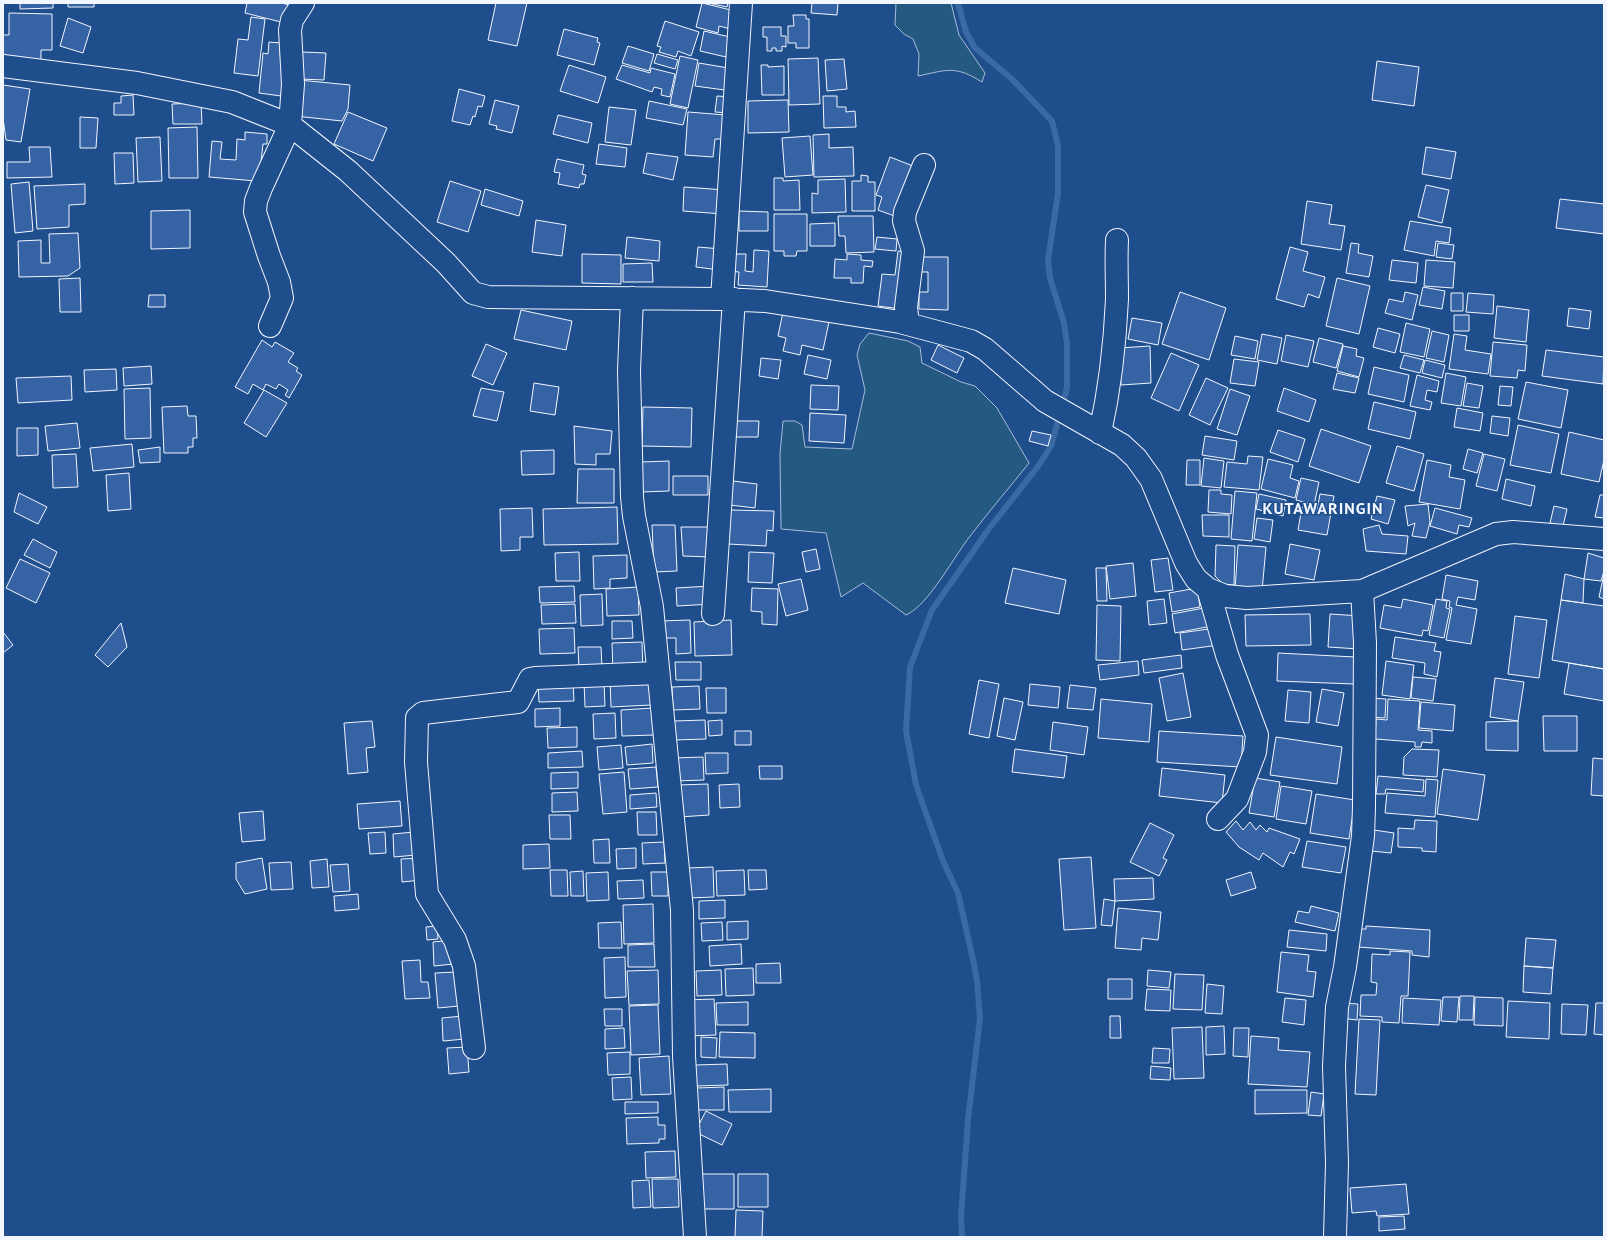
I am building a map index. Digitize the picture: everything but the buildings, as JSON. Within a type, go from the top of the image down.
[{"type":"street","points":[[270,326],[282,298],[279,282],[255,212],[256,201],[290,125],[293,84],[290,30],[292,20],[303,3]]},
{"type":"street","points":[[714,614],[741,3]]},
{"type":"street","points":[[3,66],[137,83],[232,102],[290,125],[359,181],[430,248],[473,292],[488,297],[728,299],[765,301],[908,324],[971,341],[985,348],[1045,401],[1122,445],[1136,458],[1152,479],[1186,563],[1196,579],[1208,589],[1225,596],[1247,598],[1362,591],[1496,534],[1513,532],[1604,539]]},
{"type":"street","points":[[908,324],[906,307],[913,251],[904,221],[905,212],[924,165]]},
{"type":"street","points":[[1096,430],[1107,400],[1113,359],[1117,297],[1117,240]]},
{"type":"street","points":[[632,298],[629,370],[632,497],[634,516],[652,607],[682,910],[684,1056],[695,1237]]},
{"type":"street","points":[[1208,589],[1228,655],[1257,735],[1255,752],[1237,799],[1218,819]]},
{"type":"street","points":[[1335,1237],[1337,1163],[1334,1066],[1337,1007],[1345,967],[1361,851],[1364,807],[1365,643],[1362,591]]},
{"type":"street","points":[[474,1048],[464,966],[455,940],[427,894],[416,769],[416,718],[424,713],[518,702],[530,679],[535,678],[658,672]]},
{"type":"shaded area","points":[[896,3],[951,3],[959,35],[985,73],[982,82],[965,73],[951,70],[918,76],[919,54],[913,39],[904,34],[895,25]]},
{"type":"shaded area","points":[[869,333],[908,341],[920,347],[922,363],[961,382],[975,386],[997,408],[1029,463],[964,544],[932,591],[915,610],[906,615],[863,583],[841,597],[826,533],[781,529],[780,454],[783,421],[795,421],[802,425],[805,447],[852,449],[865,390],[857,355],[860,344]]},
{"type":"waterway","points":[[958,3],[966,32],[975,48],[1012,79],[1052,121],[1058,146],[1058,193],[1048,260],[1050,278],[1064,323],[1067,343],[1067,388],[1051,446],[1039,465],[988,530],[932,610],[910,667],[906,731],[916,785],[943,861],[958,893],[977,981],[980,1018],[968,1120],[961,1217],[962,1237]]},
{"type":"district","name":"KUTAWARINGIN","points":[[1323,508]]}]
